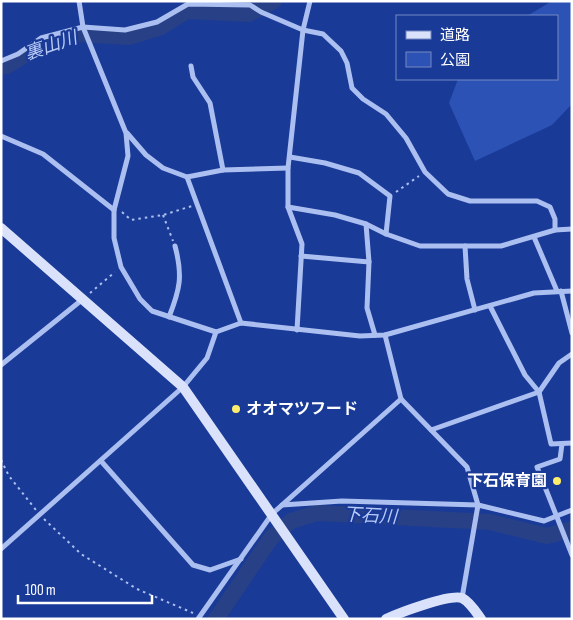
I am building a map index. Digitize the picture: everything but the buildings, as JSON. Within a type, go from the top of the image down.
[{"type":"street","points":[[79,1],[83,27],[126,133],[128,156],[114,210],[114,238],[121,267],[140,299],[152,312],[216,332],[241,323],[297,330],[385,335],[534,293],[572,292]]},
{"type":"street","points":[[297,330],[302,244],[288,207],[288,168],[303,30],[310,2]]},
{"type":"street","points":[[1,62],[18,54],[41,38],[83,27],[124,30],[157,22],[188,4],[250,3],[261,12],[303,30],[322,34],[341,51],[347,63],[352,88],[363,99],[386,114],[406,138],[425,172],[448,194],[470,201],[537,201],[550,208],[556,219],[555,230]]},
{"type":"street","points":[[191,66],[193,76],[210,103],[223,170]]},
{"type":"street","points":[[126,133],[146,154],[164,168],[187,177],[223,170],[288,168]]},
{"type":"street","points":[[1,136],[43,154],[114,210]]},
{"type":"street","points":[[290,157],[326,163],[359,173],[390,196],[386,234]]},
{"type":"street","points":[[187,177],[241,323]]},
{"type":"street","points":[[288,207],[335,215],[366,224],[386,234],[420,246],[501,246],[555,230],[572,229]]},
{"type":"street","points":[[366,224],[369,262],[367,308],[376,335]]},
{"type":"street","points":[[1,228],[183,387],[344,619]]},
{"type":"street","points":[[534,237],[559,291],[572,333]]},
{"type":"street","points":[[169,317],[180,287],[179,261],[175,246]]},
{"type":"street","points":[[465,246],[467,279],[475,310]]},
{"type":"street","points":[[301,256],[369,262]]},
{"type":"street","points":[[1,365],[83,300]]},
{"type":"street","points":[[490,306],[525,375],[539,392],[551,444],[572,443]]},
{"type":"street","points":[[1,550],[183,387],[207,358],[216,332]]},
{"type":"street","points":[[385,335],[401,399],[467,467],[478,505],[474,536],[461,598]]},
{"type":"street","points":[[431,430],[539,392],[559,363],[572,354]]},
{"type":"street","points":[[199,617],[272,514],[401,399]]},
{"type":"street","points":[[562,444],[560,459],[537,467],[555,518],[572,555]]},
{"type":"street","points":[[101,461],[194,565],[210,570],[241,560]]},
{"type":"street","points":[[282,505],[342,501],[478,505],[544,520],[555,518],[572,510]]},
{"type":"street","points":[[386,619],[404,610],[454,598],[461,598],[481,619]]},
{"type":"path","points":[[390,196],[425,172]]},
{"type":"path","points":[[114,210],[124,212],[131,220],[164,215],[196,205]]},
{"type":"path","points":[[164,215],[175,246]]},
{"type":"path","points":[[83,300],[121,267]]},
{"type":"path","points":[[1,460],[9,476],[40,515],[81,554],[137,589],[199,617]]},
{"type":"green space","points":[[552,1],[572,1],[572,104],[552,125],[475,161],[449,103],[458,80],[558,80],[558,15],[529,15]]},
{"type":"waterway","name":"裏山川","points":[[1,67],[7,66],[40,46],[77,34],[129,37],[161,27],[187,11],[249,14],[274,1]]},
{"type":"waterway","name":"下石川","points":[[216,619],[271,538],[291,521],[317,513],[490,522],[547,536],[572,529]]},
{"type":"place","name":"オオマツフード","points":[[236,409]]},
{"type":"place","name":"下石保育園","points":[[557,481]]}]
